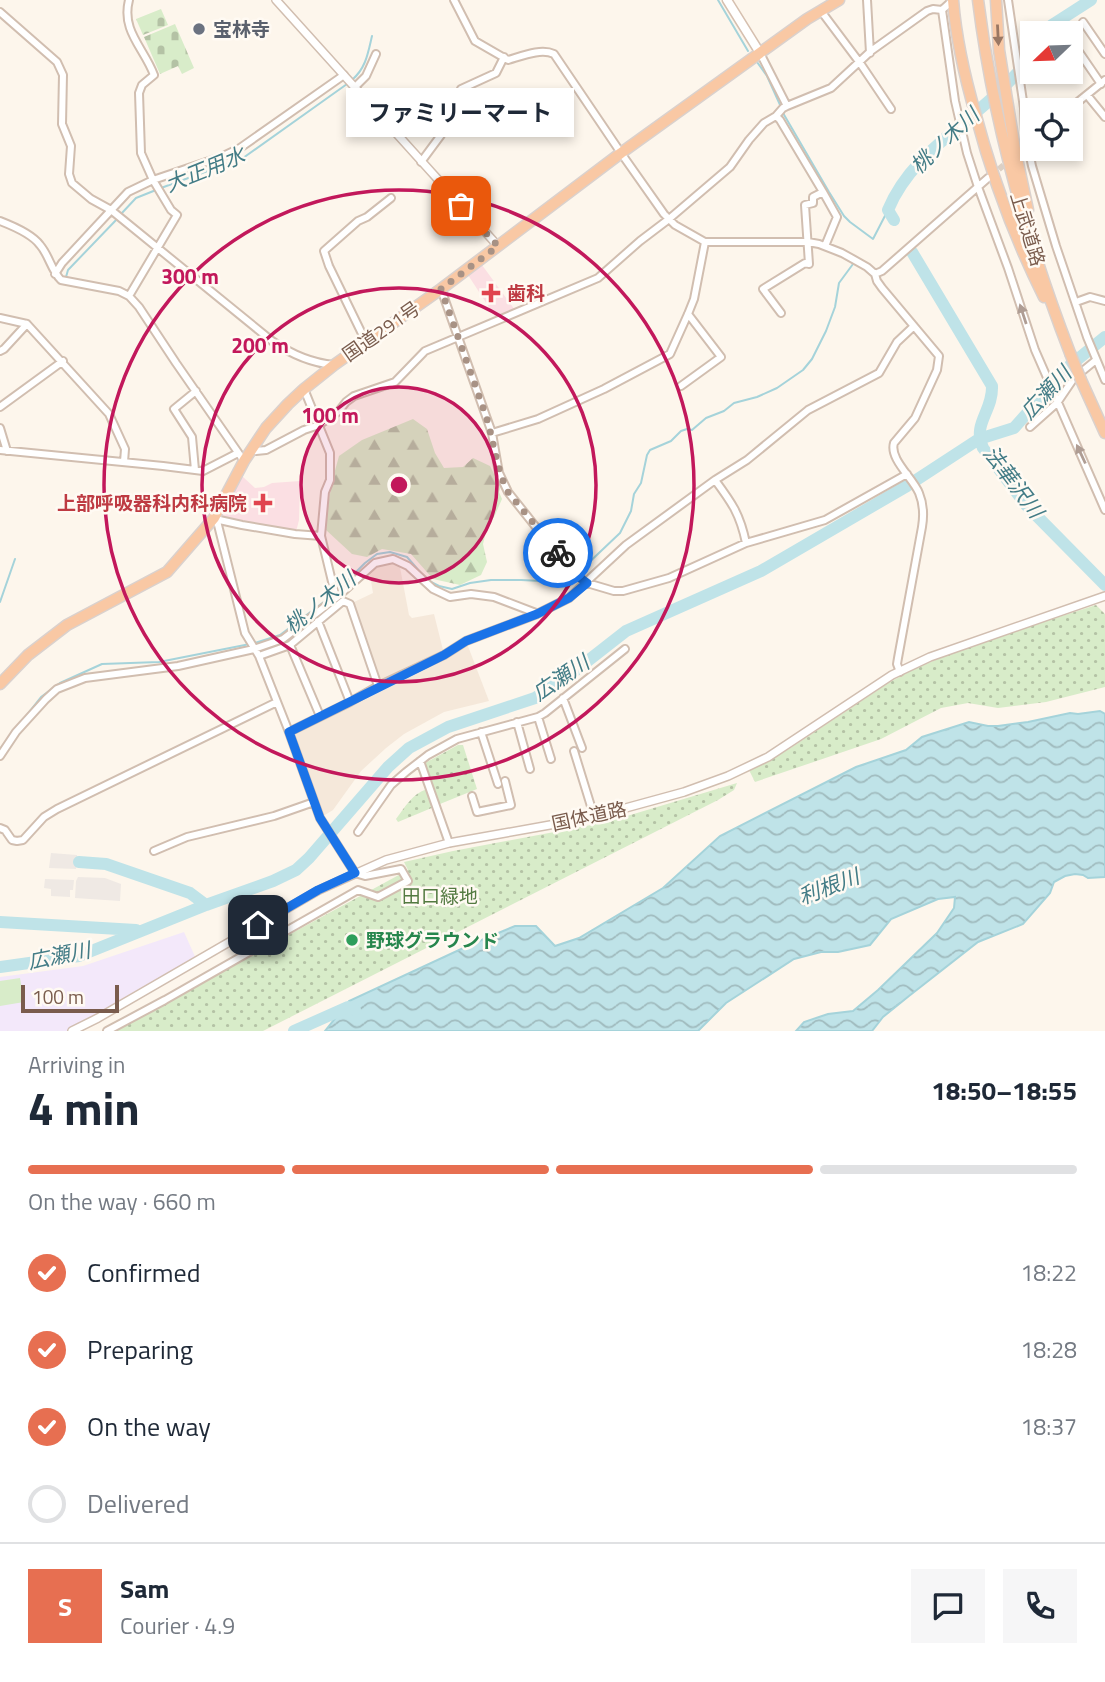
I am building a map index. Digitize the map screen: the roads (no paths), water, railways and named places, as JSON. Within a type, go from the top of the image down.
[{"type":"highway","name":"国道291号","points":[[0,684],[28,655],[67,625],[167,572],[214,518],[241,457],[251,450],[266,428],[304,389],[621,153],[807,19],[829,0]]},
{"type":"highway","name":"国道291号","points":[[807,19],[839,0]]},
{"type":"highway","points":[[953,0],[960,57],[990,170],[1017,239],[1062,332],[1105,433]]},
{"type":"highway","name":"上武道路","points":[[978,0],[995,104],[1021,210],[1062,332]]},
{"type":"highway","points":[[996,0],[999,50],[1015,149],[1030,221],[1062,332]]},
{"type":"main road","points":[[727,0],[760,53]]},
{"type":"street","points":[[129,0],[127,21],[153,75],[142,85],[139,93],[141,153],[171,210],[177,215],[129,296]]},
{"type":"street","points":[[276,0],[498,246]]},
{"type":"street","points":[[454,0],[475,41],[508,60],[543,52],[554,54],[621,153],[675,225],[705,242],[808,242],[825,246],[861,263],[875,274],[882,288],[939,356],[937,370],[915,418],[892,448],[916,486],[924,517],[897,664],[900,672]]},
{"type":"street","points":[[867,0],[870,53]]},
{"type":"street","points":[[251,450],[266,450],[319,425],[340,411],[354,396],[395,382],[425,351],[598,278],[730,167],[764,123],[776,117],[783,108],[831,88],[870,53],[928,11],[942,10],[953,0]]},
{"type":"street","points":[[1008,0],[1023,98]]},
{"type":"street","points":[[942,10],[957,111],[978,187],[1046,378],[1105,510]]},
{"type":"street","points":[[821,11],[891,109]]},
{"type":"street","points":[[0,12],[57,62],[63,75],[62,124],[71,146],[69,174],[72,183],[287,351],[322,364],[334,365]]},
{"type":"street","points":[[1083,22],[1105,54]]},
{"type":"street","points":[[760,53],[788,106]]},
{"type":"street","points":[[354,88],[366,76],[376,54]]},
{"type":"street","points":[[1083,56],[1103,82],[1083,98]]},
{"type":"street","points":[[421,162],[440,135],[441,111],[456,101],[461,89],[496,73],[504,57]]},
{"type":"street","points":[[55,274],[128,192],[157,185],[240,148],[344,75]]},
{"type":"street","points":[[1087,95],[1105,117]]},
{"type":"street","points":[[776,117],[837,217],[825,246]]},
{"type":"street","points":[[1034,161],[1050,229],[1087,337],[1105,380]]},
{"type":"street","points":[[875,274],[988,178]]},
{"type":"street","points":[[781,313],[763,289],[793,270],[809,264],[805,205],[813,203],[813,197],[823,192]]},
{"type":"street","points":[[366,342],[324,251],[358,221],[391,198]]},
{"type":"street","points":[[0,221],[17,227],[40,244],[55,274],[61,280],[129,296],[241,457],[203,471],[4,450],[0,428]]},
{"type":"street","points":[[492,433],[538,419],[604,389],[670,354],[694,299],[705,242]]},
{"type":"street","points":[[441,289],[492,433],[499,473],[508,492],[547,541],[587,583],[623,591],[669,578],[746,543],[825,520],[908,475]]},
{"type":"street","points":[[1076,302],[1090,298],[1105,301]]},
{"type":"street","points":[[681,386],[721,356],[688,314]]},
{"type":"street","points":[[0,318],[27,324],[109,414],[125,449],[124,462]]},
{"type":"street","points":[[0,351],[27,324]]},
{"type":"street","points":[[289,732],[444,655],[466,641],[537,614],[569,598],[626,545],[747,460],[808,410],[879,373],[897,342],[914,326]]},
{"type":"street","points":[[1030,427],[1074,379],[1096,360]]},
{"type":"street","points":[[0,407],[62,361]]},
{"type":"street","points":[[304,389],[330,453],[330,480],[325,492],[321,536],[336,598]]},
{"type":"street","points":[[195,470],[192,437],[174,409],[196,391]]},
{"type":"street","points":[[715,480],[735,507],[746,543]]},
{"type":"street","points":[[214,518],[220,522],[242,526],[321,536]]},
{"type":"street","points":[[107,1031],[358,890],[378,897],[408,881],[401,869],[365,876],[355,873],[320,818],[259,656],[245,633],[214,518]]},
{"type":"street","points":[[0,756],[16,732],[57,690],[85,678],[178,666],[254,649],[283,639],[336,598],[375,563],[393,559],[408,566],[433,589],[450,597],[471,594],[494,597],[537,614]]},
{"type":"street","name":"国体道路","points":[[72,1031],[318,890],[355,873],[386,860],[449,843],[594,816],[684,792],[728,776],[768,757],[900,672],[945,650],[1105,596]]},
{"type":"street","points":[[259,656],[290,645],[343,601],[350,604],[378,686]]},
{"type":"street","points":[[318,621],[350,702]]},
{"type":"street","points":[[290,645],[320,716]]},
{"type":"street","points":[[358,831],[391,785],[420,761],[457,739],[538,717],[625,649]]},
{"type":"street","points":[[563,698],[582,748]]},
{"type":"street","points":[[0,828],[5,830],[12,840],[23,840],[44,817],[57,809],[277,702]]},
{"type":"street","points":[[538,717],[551,759]]},
{"type":"street","points":[[517,722],[530,769]]},
{"type":"street","points":[[472,796],[477,811],[511,805],[481,732]]},
{"type":"street","points":[[574,751],[594,816]]},
{"type":"street","points":[[420,761],[449,843]]},
{"type":"street","points":[[154,851],[187,838],[274,816],[314,802]]},
{"type":"water","name":"利根川","points":[[1100,711],[1105,714],[1105,877],[1088,878],[1075,874],[1054,882],[1050,893],[1023,924],[978,942],[883,1017],[872,1031],[796,1031],[804,1022],[828,1014],[853,1011],[878,990],[937,933],[954,908],[955,897],[938,899],[891,919],[870,945],[794,959],[726,1003],[698,1031],[325,1031],[349,1001],[515,926],[536,926],[555,946],[579,938],[663,888],[720,836],[856,767],[906,750],[922,737],[969,722],[998,726],[1070,713]]},
{"type":"waterway","name":"法華沢川","points":[[718,0],[748,51]]},
{"type":"waterway","name":"桃ノ木川","points":[[1058,21],[1091,0]]},
{"type":"waterway","name":"大正用水","points":[[352,80],[363,65],[372,36]]},
{"type":"waterway","name":"法華沢川","points":[[757,62],[767,76],[781,107]]},
{"type":"waterway","name":"桃ノ木川","points":[[894,220],[888,210],[910,174],[939,143],[988,102],[1020,70]]},
{"type":"waterway","name":"大正用水","points":[[161,188],[243,158],[347,84]]},
{"type":"waterway","name":"法華沢川","points":[[783,113],[829,192],[850,222],[873,239],[888,210]]},
{"type":"waterway","name":"大正用水","points":[[121,214],[136,198],[156,190]]},
{"type":"waterway","name":"大正用水","points":[[66,277],[68,270],[118,218]]},
{"type":"waterway","name":"法華沢川","points":[[912,252],[992,386],[981,424],[980,439],[983,448],[1026,505],[1105,585]]},
{"type":"waterway","name":"桃ノ木川","points":[[581,570],[620,533],[631,511],[634,494],[641,483],[650,450],[671,441],[681,431],[692,430],[706,418],[724,411],[734,403],[777,388],[803,370],[812,359],[826,331],[835,307],[839,283],[853,264]]},
{"type":"waterway","name":"広瀬川","points":[[0,967],[79,956],[296,870],[388,767],[409,748],[448,727],[535,698],[626,631],[761,571],[907,486],[979,439],[1014,428],[1067,368],[1105,337]]},
{"type":"waterway","name":"桃ノ木川","points":[[337,591],[377,554],[390,552],[407,557],[427,580],[452,589],[491,580],[561,582],[572,578]]},
{"type":"waterway","name":"大正用水","points":[[0,602],[15,559]]},
{"type":"waterway","name":"桃ノ木川","points":[[255,643],[280,635],[333,595]]},
{"type":"waterway","name":"桃ノ木川","points":[[22,721],[41,697],[60,683],[102,664],[159,662],[250,644]]},
{"type":"waterway","name":"桃ノ木川","points":[[0,749],[6,742]]},
{"type":"waterway","points":[[79,862],[106,864],[190,893],[206,905]]},
{"type":"waterway","points":[[0,922],[136,930]]},
{"type":"waterway","points":[[294,1031],[348,1007],[355,1010]]},
{"type":"tunnel","points":[[992,175],[1011,159]]},
{"type":"place","name":"宝林寺","points":[[199,29]]},
{"type":"place","name":"ファミリーマート","points":[[461,206]]},
{"type":"place","name":"歯科","points":[[491,293]]},
{"type":"place","name":"上部呼吸器科内科病院","points":[[263,503]]},
{"type":"place","name":"野球グラウンド","points":[[352,940]]},
{"type":"park label","name":"田口緑地","points":[[440,896]]}]
